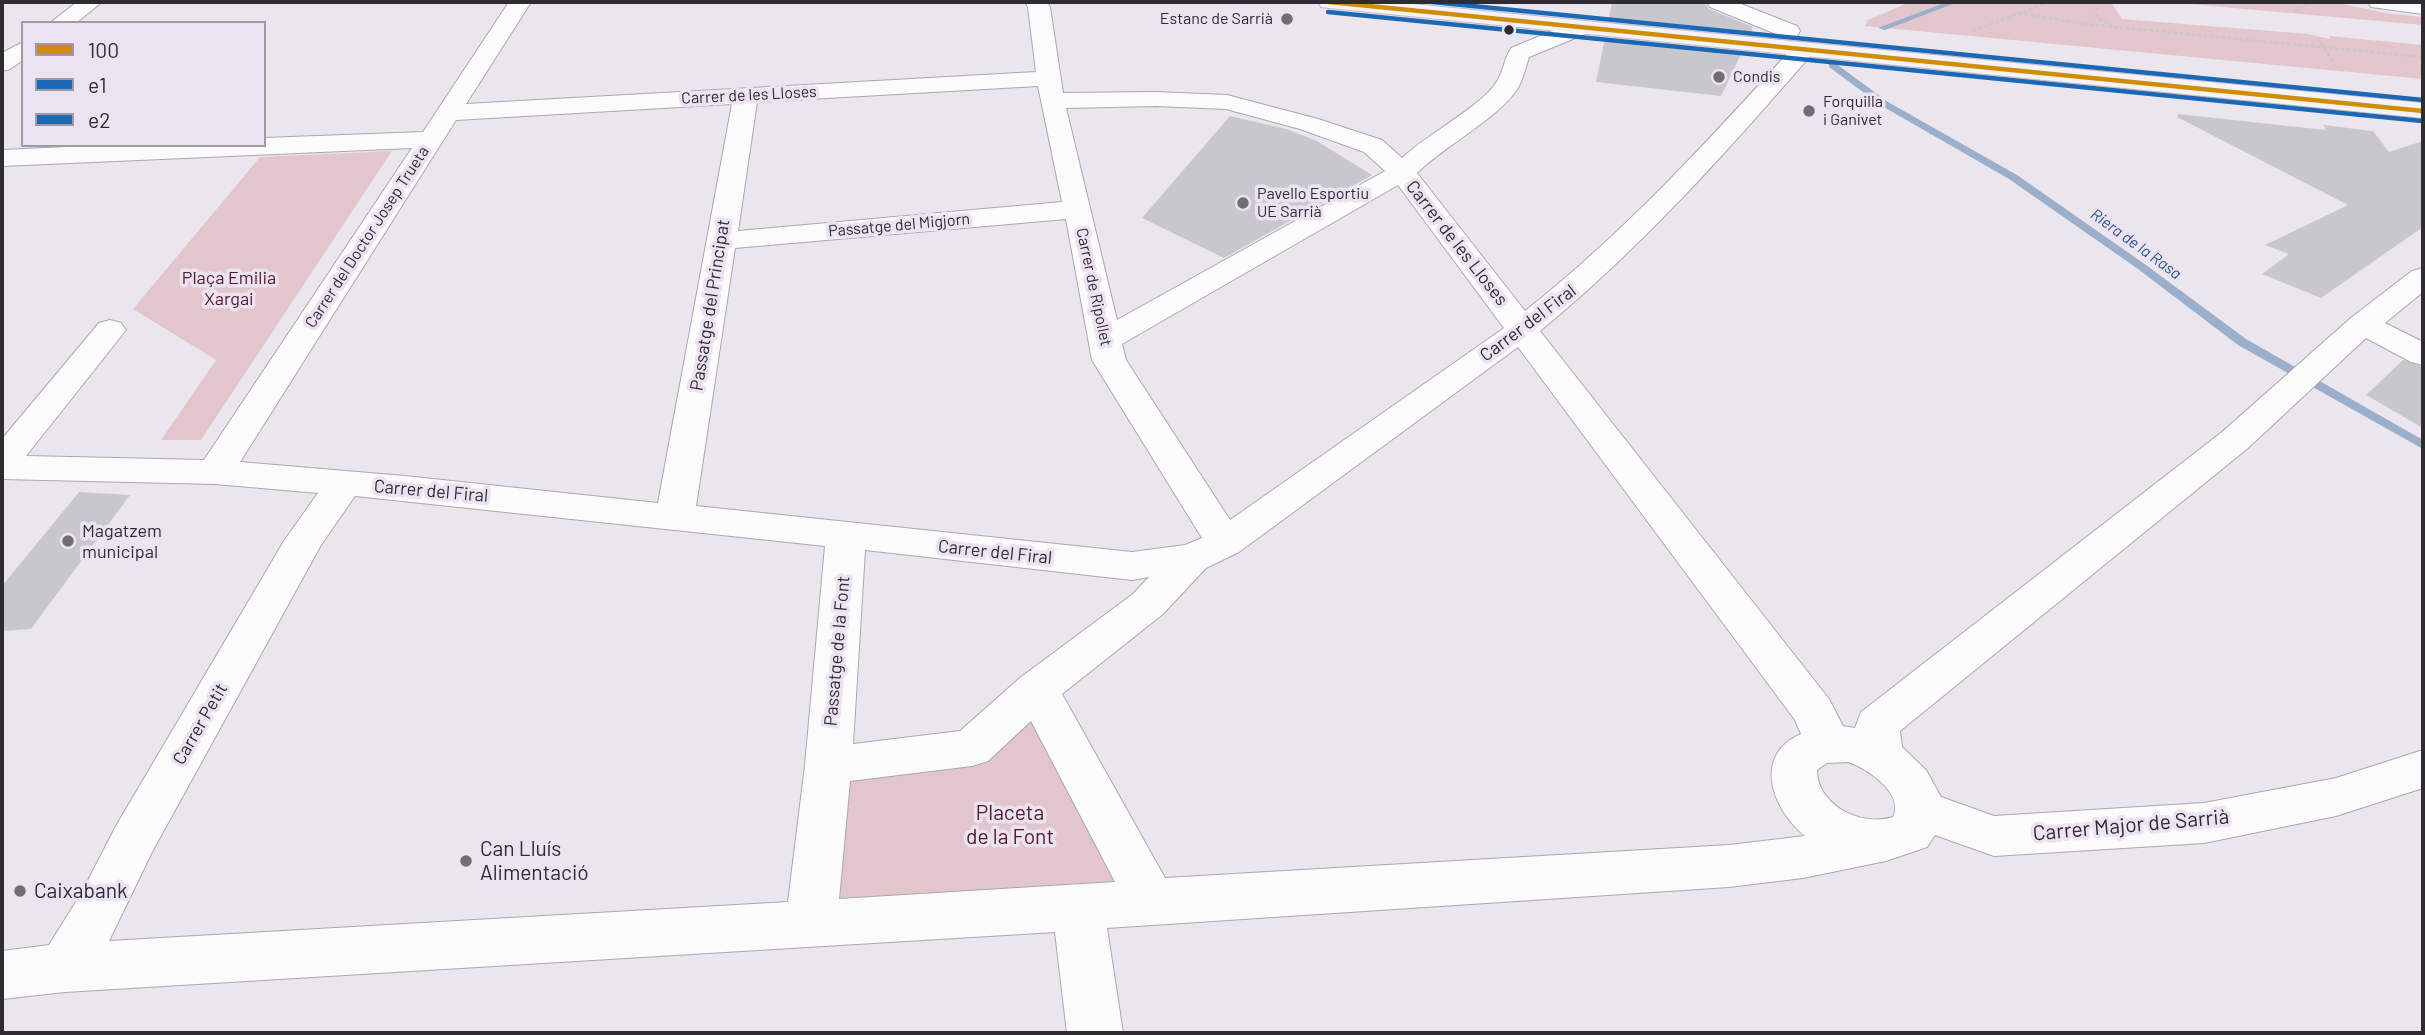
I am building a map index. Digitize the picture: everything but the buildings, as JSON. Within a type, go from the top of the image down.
[{"type":"main road","points":[[1329,2],[1582,27],[1796,40],[2423,92]]},
{"type":"main road","points":[[1490,2],[1796,40],[2423,111]]},
{"type":"street","points":[[64,21],[91,2]]},
{"type":"street","name":"Carrer del Doctor Josep Trueta","points":[[215,472],[520,2]]},
{"type":"street","name":"Carrer de Ripollet","points":[[1037,2],[1040,7],[1050,89],[1109,360],[1209,551]]},
{"type":"street","points":[[1696,2],[1721,3],[1796,40]]},
{"type":"street","points":[[2379,2],[2423,8]]},
{"type":"street","points":[[1105,340],[1402,172],[1426,149],[1485,107],[1507,86],[1519,53],[1582,27]]},
{"type":"street","name":"Carrer del Firal","points":[[2,464],[215,472],[405,488],[1132,566],[1209,551],[1524,328],[1586,278],[1741,120],[1796,40]]},
{"type":"street","points":[[2,64],[21,50]]},
{"type":"street","name":"Carrer de les Lloses","points":[[449,113],[746,95],[1050,89],[1156,99],[1227,102],[1309,124],[1373,146],[1402,172],[1524,328],[1812,711],[1829,744]]},
{"type":"street","name":"Passatge del Principat","points":[[675,515],[746,95]]},
{"type":"street","points":[[2387,108],[2423,117]]},
{"type":"street","points":[[266,146],[430,139]]},
{"type":"street","points":[[2,158],[250,147]]},
{"type":"street","name":"Passatge del Migjorn","points":[[720,241],[1078,209]]},
{"type":"street","points":[[1879,756],[1877,724],[2235,440],[2363,324],[2423,277]]},
{"type":"street","points":[[2363,324],[2423,355]]},
{"type":"street","points":[[2,464],[110,330]]},
{"type":"street","name":"Carrer Petit","points":[[65,968],[100,908],[133,841],[298,553],[344,484]]},
{"type":"street","name":"Passatge de la Font","points":[[828,765],[846,536]]},
{"type":"street","points":[[811,924],[828,765],[972,748],[1037,689],[1148,604],[1209,551]]},
{"type":"street","points":[[1037,689],[1151,901]]},
{"type":"street","points":[[2,975],[65,968],[1729,866],[1801,857],[1874,841],[1898,839],[1915,827],[1921,810],[1918,795],[1896,766],[1854,746],[1829,744],[1812,748],[1800,756],[1794,769],[1793,784],[1813,815],[1832,829],[1853,838],[1874,841]]},
{"type":"street","name":"Carrer Major de Sarrià","points":[[1921,810],[1994,836],[2204,822],[2336,797],[2423,769]]},
{"type":"street","points":[[1078,908],[1095,1033]]},
{"type":"path","points":[[1969,33],[2048,2]]},
{"type":"path","points":[[2095,2],[2098,18],[2116,27]]},
{"type":"path","points":[[2294,11],[2313,2]]},
{"type":"path","points":[[2019,13],[2116,27],[2423,57]]},
{"type":"path","points":[[2318,38],[2341,75]]},
{"type":"green space","points":[[1910,2],[2111,2],[2122,19],[2423,45],[2423,79],[1865,26],[1868,20]]},
{"type":"green space","points":[[2167,2],[2334,2],[2385,13],[2423,17],[2423,25]]},
{"type":"green space","name":"Plaça Emilia Xargai","points":[[392,151],[201,440],[161,440],[216,360],[133,309],[260,157]]},
{"type":"green space","name":"Placeta de la Font","points":[[1037,689],[1151,901],[811,924],[828,765],[972,748]]},
{"type":"waterway","name":"Riera de la Rasa","points":[[1882,28],[1954,2]]},
{"type":"waterway","name":"Riera de la Rasa","points":[[1832,65],[1885,104],[2013,177],[2142,267],[2242,342],[2423,445]]},
{"type":"transit line","name":"100","points":[[1329,2],[2423,111]]},
{"type":"transit line","name":"e2","points":[[1432,2],[2423,100]]},
{"type":"transit line","name":"e1","points":[[1328,12],[2422,121]]},
{"type":"place","name":"Estanc de Sarrià","points":[[1287,19]]},
{"type":"place","name":"Condis","points":[[1719,77]]},
{"type":"place","name":"Forquilla i Ganivet","points":[[1809,111]]},
{"type":"place","name":"Pavello Esportiu UE Sarrià","points":[[1243,203]]},
{"type":"place","name":"Magatzem municipal","points":[[68,541]]},
{"type":"place","name":"Can Lluís Alimentació","points":[[466,861]]},
{"type":"place","name":"Caixabank","points":[[20,891]]}]
